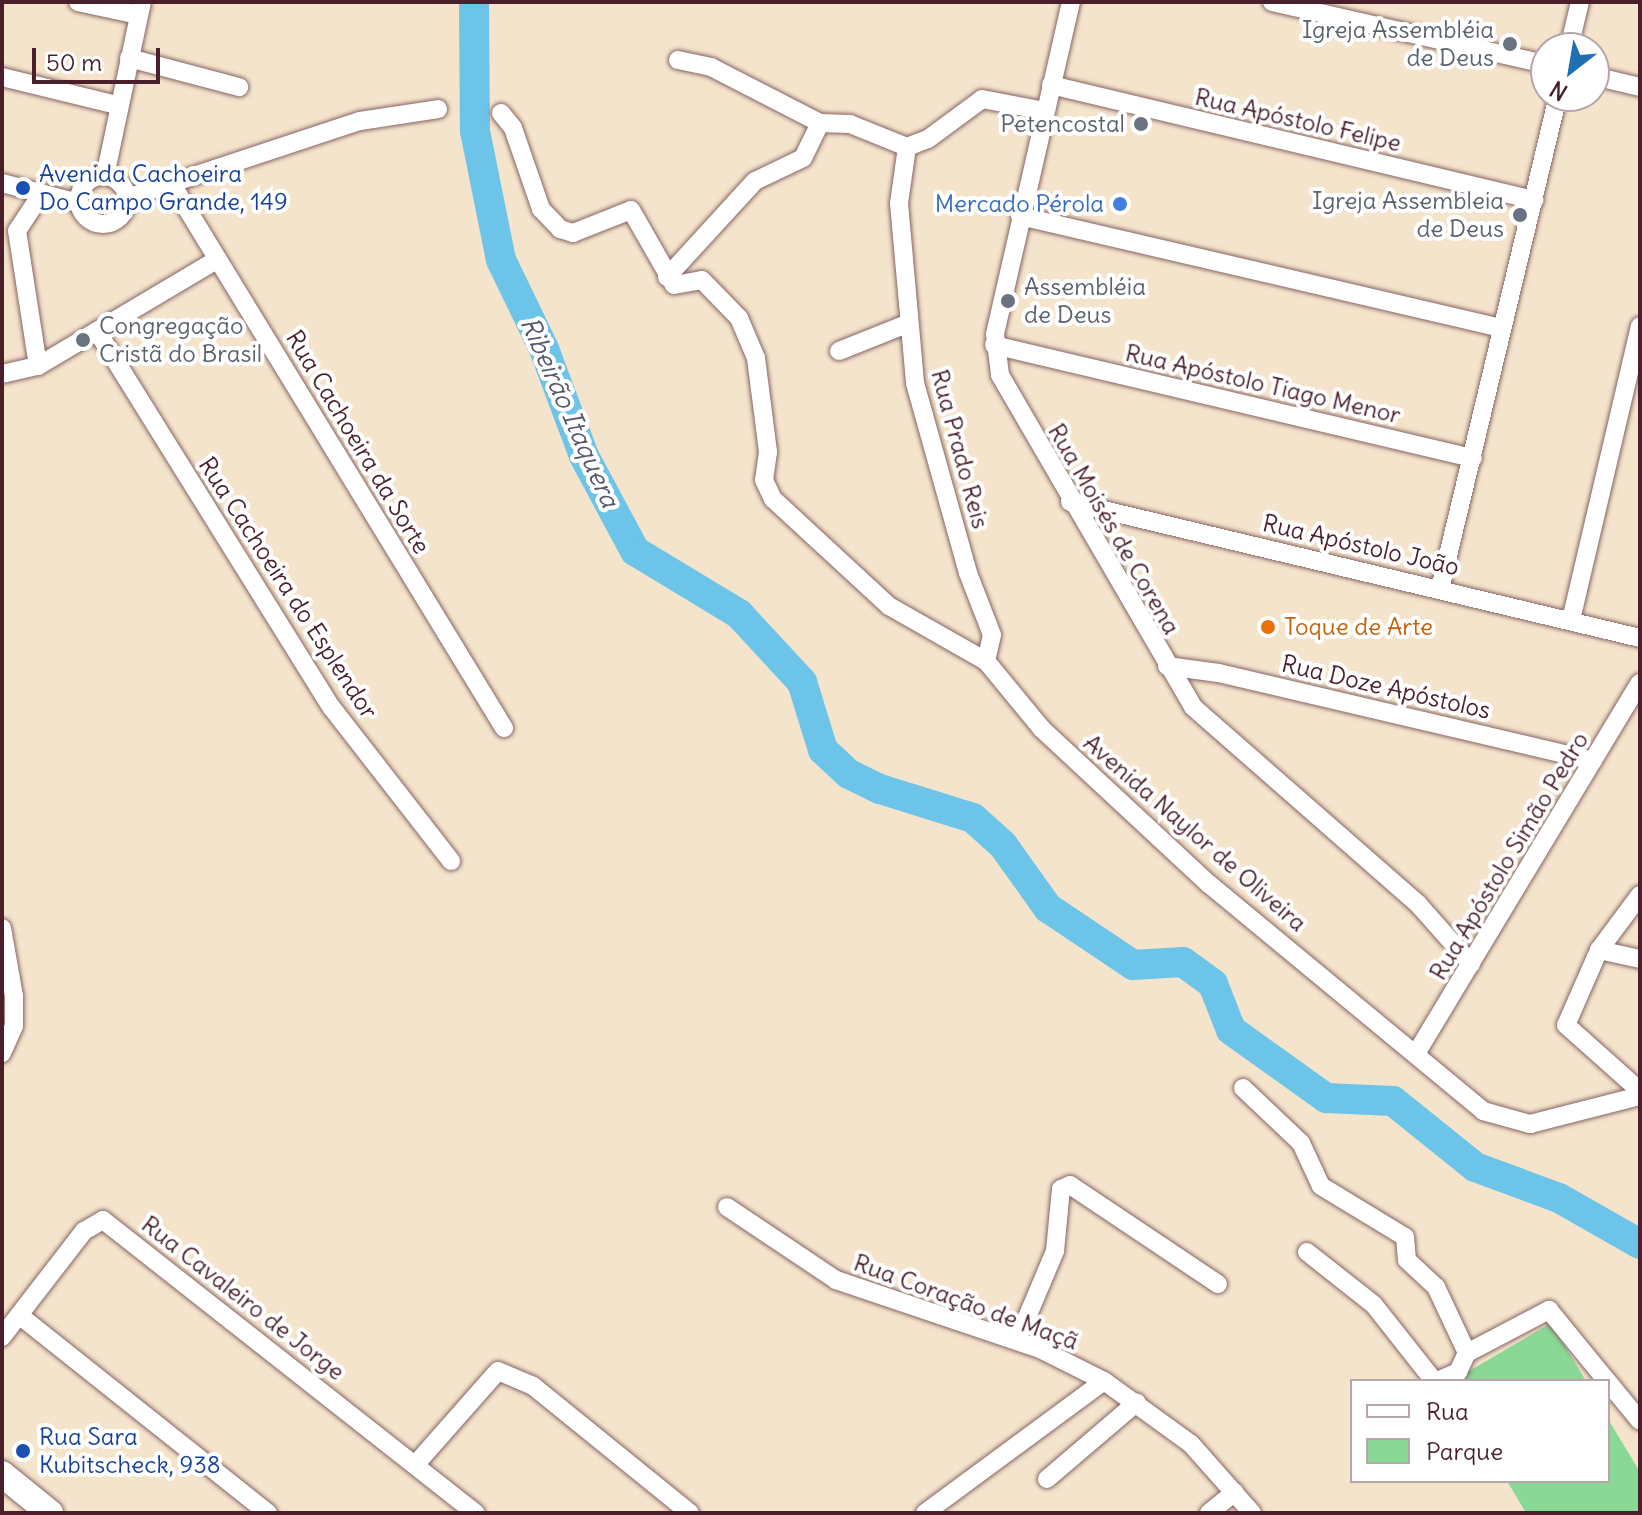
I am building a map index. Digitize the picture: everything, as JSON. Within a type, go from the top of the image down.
[{"type":"street","points":[[78,2],[140,8],[117,105],[105,176]]},
{"type":"street","name":"Rua Moisés de Corena","points":[[1071,2],[1020,216],[994,345],[1012,403],[1193,707],[1398,886],[1471,964]]},
{"type":"street","points":[[1272,2],[1530,60]]},
{"type":"street","points":[[1573,32],[1580,2]]},
{"type":"street","points":[[129,58],[239,87]]},
{"type":"street","points":[[678,60],[711,67],[820,123],[850,124],[907,147],[928,139],[982,99],[1045,111]]},
{"type":"street","points":[[2,77],[117,105]]},
{"type":"street","points":[[1610,80],[1640,87]]},
{"type":"street","name":"Rua Apóstolo Felipe","points":[[1051,85],[1534,200]]},
{"type":"street","points":[[2,183],[78,203],[90,221],[100,224],[120,218],[127,198],[170,181],[360,121],[438,109]]},
{"type":"street","points":[[1440,589],[1554,112]]},
{"type":"street","points":[[501,113],[513,128],[541,209],[560,229],[573,233],[631,210],[667,277],[755,181],[803,158],[820,123]]},
{"type":"street","name":"Rua Prado Reis","points":[[907,147],[899,203],[909,323],[925,430],[992,635],[986,661]]},
{"type":"street","points":[[78,203],[85,183],[105,176],[116,180],[127,198]]},
{"type":"street","name":"Rua Cachoeira da Sorte","points":[[170,181],[504,728]]},
{"type":"street","points":[[38,366],[10,232],[42,193]]},
{"type":"street","points":[[1020,216],[1502,328]]},
{"type":"street","points":[[2,374],[38,366],[218,259]]},
{"type":"street","name":"Avenida Naylor de Oliveira","points":[[667,277],[679,287],[695,280],[710,286],[748,335],[756,358],[768,452],[764,480],[773,499],[889,606],[986,661],[1042,729],[1125,811],[1417,1052],[1483,1111],[1509,1122],[1530,1124],[1640,1093]]},
{"type":"street","points":[[839,351],[909,323]]},
{"type":"street","points":[[1571,620],[1640,326]]},
{"type":"street","name":"Rua Cachoeira do Esplendor","points":[[97,331],[332,708],[451,861]]},
{"type":"street","name":"Rua Apóstolo Tiago Menor","points":[[994,345],[1473,458]]},
{"type":"street","name":"Rua Apóstolo João","points":[[1070,502],[1640,638]]},
{"type":"street","name":"Rua Doze Apóstolos","points":[[1167,666],[1219,673],[1593,761]]},
{"type":"street","name":"Rua Apóstolo Simão Pedro","points":[[1417,1052],[1640,683]]},
{"type":"street","points":[[1640,895],[1599,950],[1566,1025],[1640,1093]]},
{"type":"street","points":[[2,928],[14,996],[14,1026],[2,1053]]},
{"type":"street","points":[[1599,950],[1640,959]]},
{"type":"street","points":[[1243,1088],[1301,1143],[1321,1186],[1405,1237],[1407,1260],[1436,1287],[1467,1353]]},
{"type":"street","points":[[1017,1341],[1055,1251],[1061,1189],[1070,1185],[1218,1284]]},
{"type":"street","name":"Rua Coração de Maçã","points":[[727,1207],[836,1280],[1017,1341],[1104,1381],[1191,1444],[1252,1513]]},
{"type":"street","name":"Rua Cavaleiro de Jorge","points":[[2,1337],[84,1231],[103,1220],[475,1513]]},
{"type":"street","points":[[1307,1252],[1374,1305],[1433,1379]]},
{"type":"street","points":[[1440,1379],[1458,1372],[1467,1353],[1549,1310],[1606,1379]]},
{"type":"street","points":[[19,1315],[268,1513]]},
{"type":"street","points":[[415,1465],[498,1371],[533,1386],[690,1513]]},
{"type":"street","points":[[925,1513],[1104,1381]]},
{"type":"street","points":[[1610,1384],[1640,1421]]},
{"type":"street","points":[[1047,1479],[1137,1402]]},
{"type":"street","points":[[2,1474],[50,1513]]},
{"type":"street","points":[[1209,1513],[1235,1492]]},
{"type":"green space","points":[[1551,1323],[1585,1379],[1455,1379]]},
{"type":"green space","points":[[1610,1422],[1640,1472],[1640,1513],[1526,1513],[1508,1483],[1610,1483]]},
{"type":"waterway","name":"Ribeirão Itaquera","points":[[474,2],[475,131],[501,260],[544,349],[584,456],[635,551],[739,614],[802,682],[823,750],[849,774],[880,789],[973,818],[1003,845],[1048,908],[1133,965],[1183,962],[1213,984],[1231,1030],[1326,1098],[1393,1101],[1475,1167],[1559,1198],[1640,1244]]},
{"type":"place","name":"Igreja Assembléia de Deus","points":[[1510,44]]},
{"type":"place","name":"Petencostal","points":[[1141,124]]},
{"type":"place","name":"Avenida Cachoeira Do Campo Grande, 149","points":[[23,188]]},
{"type":"place","name":"Mercado Pérola","points":[[1120,204]]},
{"type":"place","name":"Igreja Assembleia de Deus","points":[[1520,215]]},
{"type":"place","name":"Assembléia de Deus","points":[[1008,301]]},
{"type":"place","name":"Congregação Cristã do Brasil","points":[[83,340]]},
{"type":"place","name":"Toque de Arte","points":[[1268,627]]},
{"type":"place","name":"Rua Sara Kubitscheck, 938","points":[[23,1451]]}]
